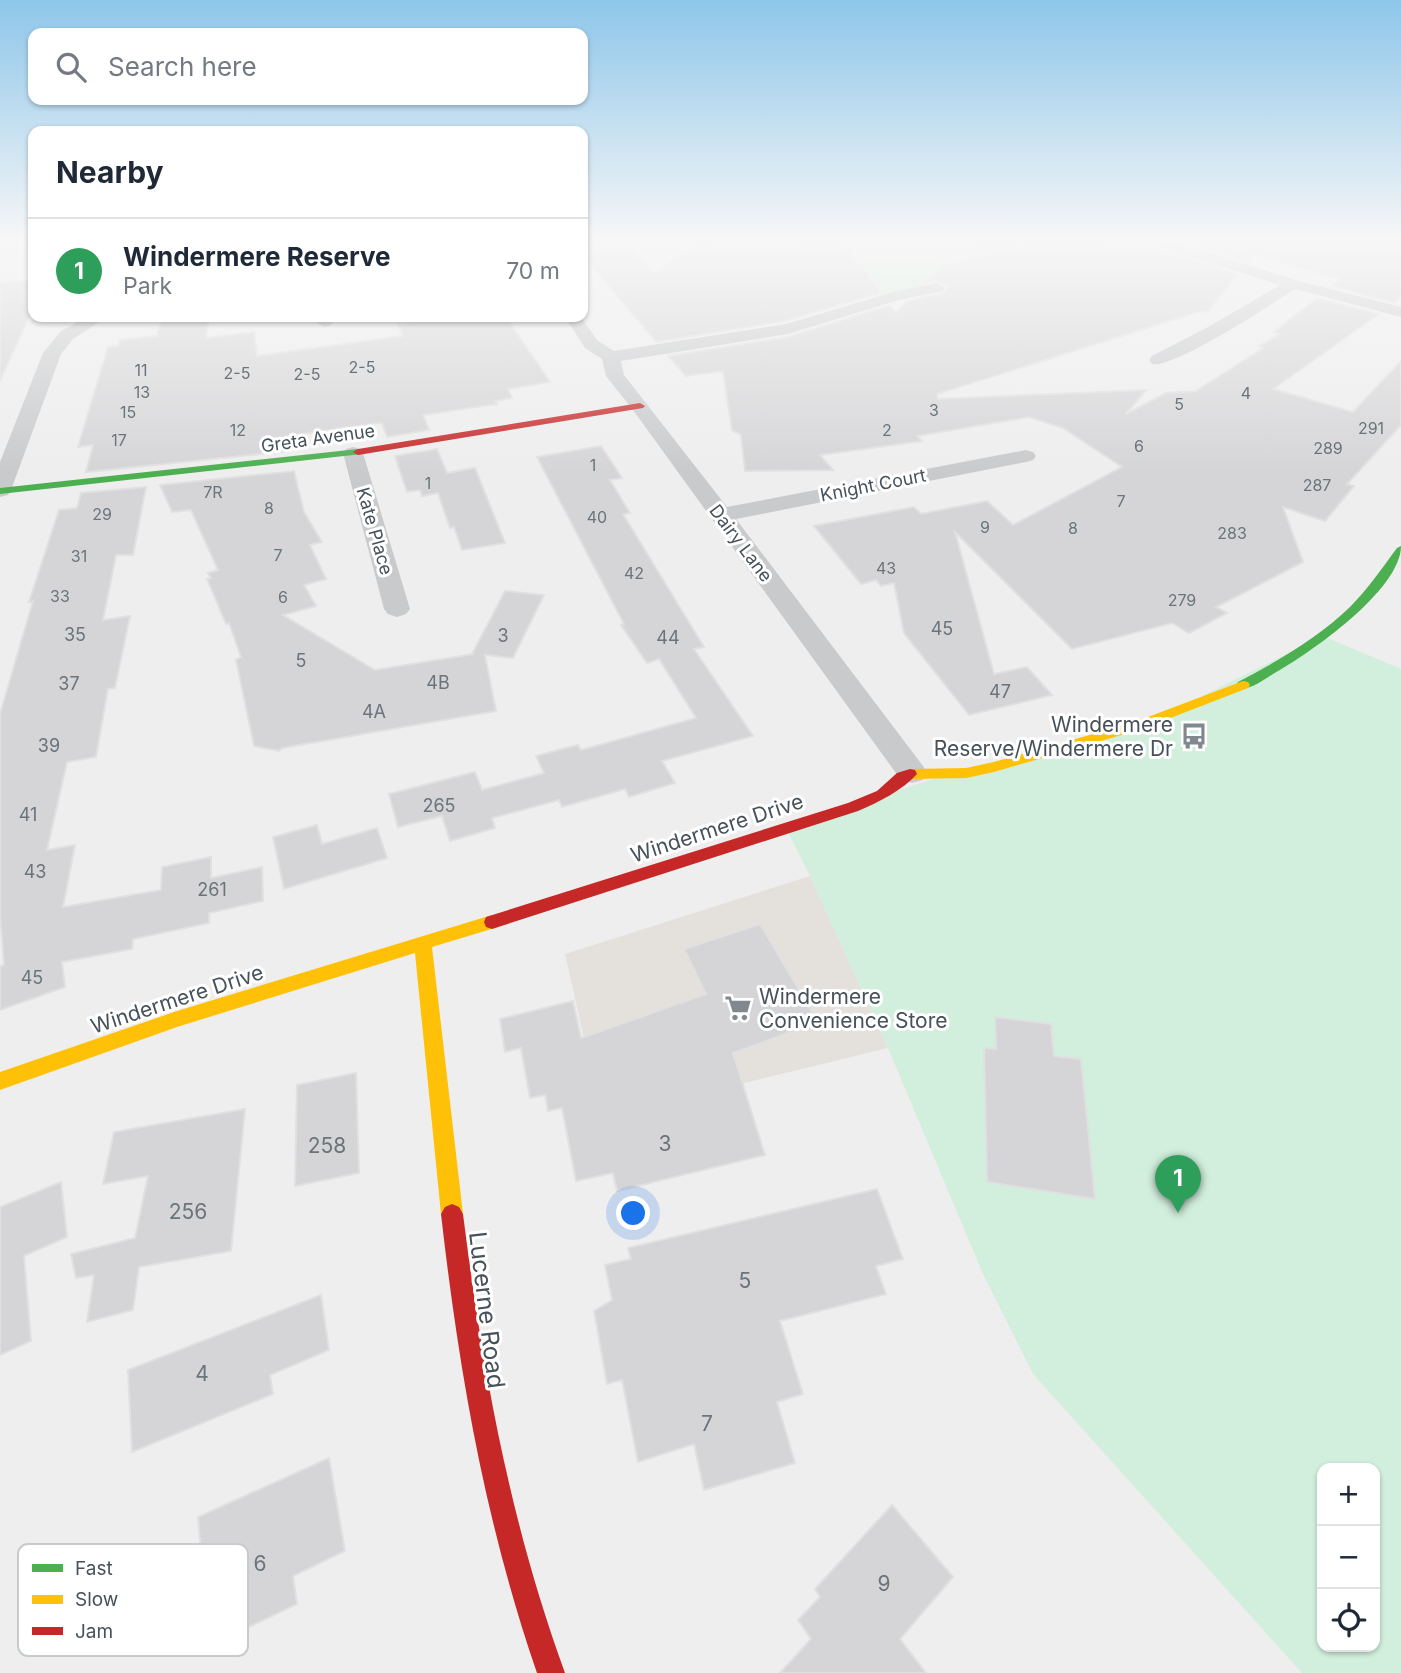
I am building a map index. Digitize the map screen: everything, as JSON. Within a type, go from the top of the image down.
[{"type":"street","points":[[611,357],[788,329],[827,317]]},
{"type":"street","points":[[1158,360],[1238,317]]},
{"type":"street","points":[[0,491],[52,352],[67,335],[91,322]]},
{"type":"street","name":"Dairy Lane","points":[[576,322],[591,344],[611,357],[612,371],[912,773]]},
{"type":"street","name":"Greta Avenue","points":[[0,491],[353,453],[640,406]]},
{"type":"street","name":"Kate Place","points":[[353,453],[397,609]]},
{"type":"street","name":"Knight Court","points":[[721,515],[1026,456]]},
{"type":"street","points":[[912,773],[966,773],[994,768],[1160,717],[1225,693],[1287,661],[1323,636],[1355,609],[1401,550]]},
{"type":"street","name":"Windermere Drive","points":[[0,1081],[177,1018],[423,944],[871,801],[912,773]]},
{"type":"street","name":"Lucerne Road","points":[[423,944],[466,1342],[496,1499],[518,1576],[551,1673]]},
{"type":"shaded area","points":[[810,876],[888,1048],[602,1118],[565,954]]},
{"type":"green space","points":[[1323,636],[1401,669],[1401,1673],[1302,1673],[1033,1374],[983,1274],[888,1048],[786,828],[951,773],[1160,717]]},
{"type":"building","points":[[0,317],[28,317],[28,319],[0,381]]},
{"type":"building","points":[[635,317],[798,317],[785,321],[656,342]]},
{"type":"building","points":[[852,317],[1182,317],[937,394],[938,399],[1146,390],[1126,414],[1166,393],[1196,391],[1263,348],[1259,346],[1280,334],[1274,332],[1293,317],[1375,317],[1273,389],[1353,412],[1401,361],[1401,425],[1347,484],[1354,486],[1325,521],[1283,507],[1303,562],[1216,607],[1227,613],[1189,633],[1172,623],[1072,649],[955,532],[994,674],[1027,667],[1052,695],[969,715],[904,633],[894,583],[881,586],[876,580],[861,584],[814,526],[914,507],[921,514],[987,501],[1013,525],[1122,467],[1063,428],[1029,417],[917,436],[922,441],[820,455],[833,470],[745,471],[741,435],[732,430],[723,371],[686,376],[668,356],[788,337]]},
{"type":"building","points":[[161,322],[208,322],[206,338],[254,332],[257,356],[403,336],[398,324],[413,322],[509,322],[550,382],[508,389],[512,398],[495,401],[497,404],[423,415],[429,430],[387,437],[382,423],[378,423],[286,436],[289,451],[86,472],[93,445],[78,447],[108,347],[118,346],[120,340],[157,336]]},
{"type":"building","points":[[601,446],[622,478],[610,480],[630,513],[623,514],[704,647],[694,649],[753,736],[662,761],[675,783],[629,797],[625,789],[562,807],[559,800],[492,818],[495,828],[450,841],[442,816],[398,827],[389,794],[475,772],[482,790],[544,773],[536,756],[578,745],[581,750],[696,718],[659,659],[647,663],[621,625],[624,624],[537,457]]},
{"type":"building","points":[[437,449],[447,473],[475,468],[505,543],[462,550],[454,527],[450,528],[438,493],[422,496],[420,490],[407,492],[395,456]]},
{"type":"building","points":[[294,471],[304,512],[322,542],[310,545],[326,579],[304,585],[316,606],[283,615],[375,670],[474,654],[505,591],[544,595],[513,658],[485,655],[496,711],[282,748],[279,751],[254,746],[236,660],[241,657],[229,623],[226,624],[207,579],[211,578],[208,573],[218,570],[191,510],[172,512],[160,485]]},
{"type":"building","points":[[146,487],[133,555],[116,555],[103,620],[130,616],[115,688],[108,689],[96,757],[67,762],[47,850],[75,845],[63,907],[161,890],[162,867],[211,857],[211,878],[262,867],[263,901],[209,913],[209,923],[133,939],[132,949],[62,962],[65,987],[0,1010],[0,966],[4,965],[0,915],[0,714],[33,601],[29,602],[59,510],[77,508],[81,493]]},
{"type":"building","points":[[317,825],[322,844],[377,828],[387,858],[284,889],[273,837]]},
{"type":"building","points":[[760,924],[818,1022],[733,1053],[765,1155],[617,1191],[613,1173],[576,1181],[562,1108],[548,1111],[545,1095],[530,1098],[521,1048],[505,1052],[500,1019],[573,1001],[581,1038],[706,994],[684,949]]},
{"type":"building","points":[[995,1017],[1051,1024],[1054,1056],[1081,1059],[1095,1199],[987,1182],[984,1048],[996,1049]]},
{"type":"building","points":[[356,1073],[359,1173],[295,1186],[297,1085]]},
{"type":"building","points":[[245,1109],[231,1251],[139,1267],[133,1310],[87,1322],[94,1275],[76,1278],[71,1254],[135,1238],[148,1176],[103,1184],[114,1132]]},
{"type":"building","points":[[61,1182],[67,1237],[24,1256],[31,1341],[0,1355],[0,1207]]},
{"type":"building","points":[[877,1189],[903,1259],[876,1266],[886,1294],[780,1321],[803,1394],[777,1402],[795,1463],[704,1490],[694,1444],[638,1462],[622,1380],[607,1384],[594,1311],[612,1300],[605,1265],[631,1259],[628,1248]]},
{"type":"building","points":[[321,1295],[329,1350],[270,1375],[273,1394],[132,1452],[128,1370]]},
{"type":"building","points":[[329,1458],[345,1551],[293,1576],[297,1604],[248,1627],[248,1544],[200,1544],[198,1517]]},
{"type":"building","points":[[892,1505],[953,1577],[900,1639],[926,1673],[780,1673],[811,1639],[798,1620],[820,1597],[815,1589]]},
{"type":"traffic: fast","points":[[0,491],[358,452]]},
{"type":"traffic: fast","points":[[1243,685],[1302,651],[1354,610],[1401,550]]},
{"type":"traffic: slow","points":[[910,774],[966,773],[994,767],[1137,726],[1243,685]]},
{"type":"traffic: slow","points":[[0,1081],[177,1019],[492,922]]},
{"type":"traffic: slow","points":[[423,944],[452,1214]]},
{"type":"traffic: jam","points":[[358,452],[640,406]]},
{"type":"traffic: jam","points":[[492,922],[853,807],[882,795],[902,777],[910,774]]},
{"type":"traffic: jam","points":[[452,1214],[476,1390],[499,1504],[531,1617],[551,1673]]},
{"type":"place","name":"Windermere Reserve/Windermere Dr","points":[[1194,736]]},
{"type":"place","name":"Windermere Convenience Store","points":[[738,1008]]},
{"type":"place","name":"Windermere Reserve","points":[[1178,1213]]}]
